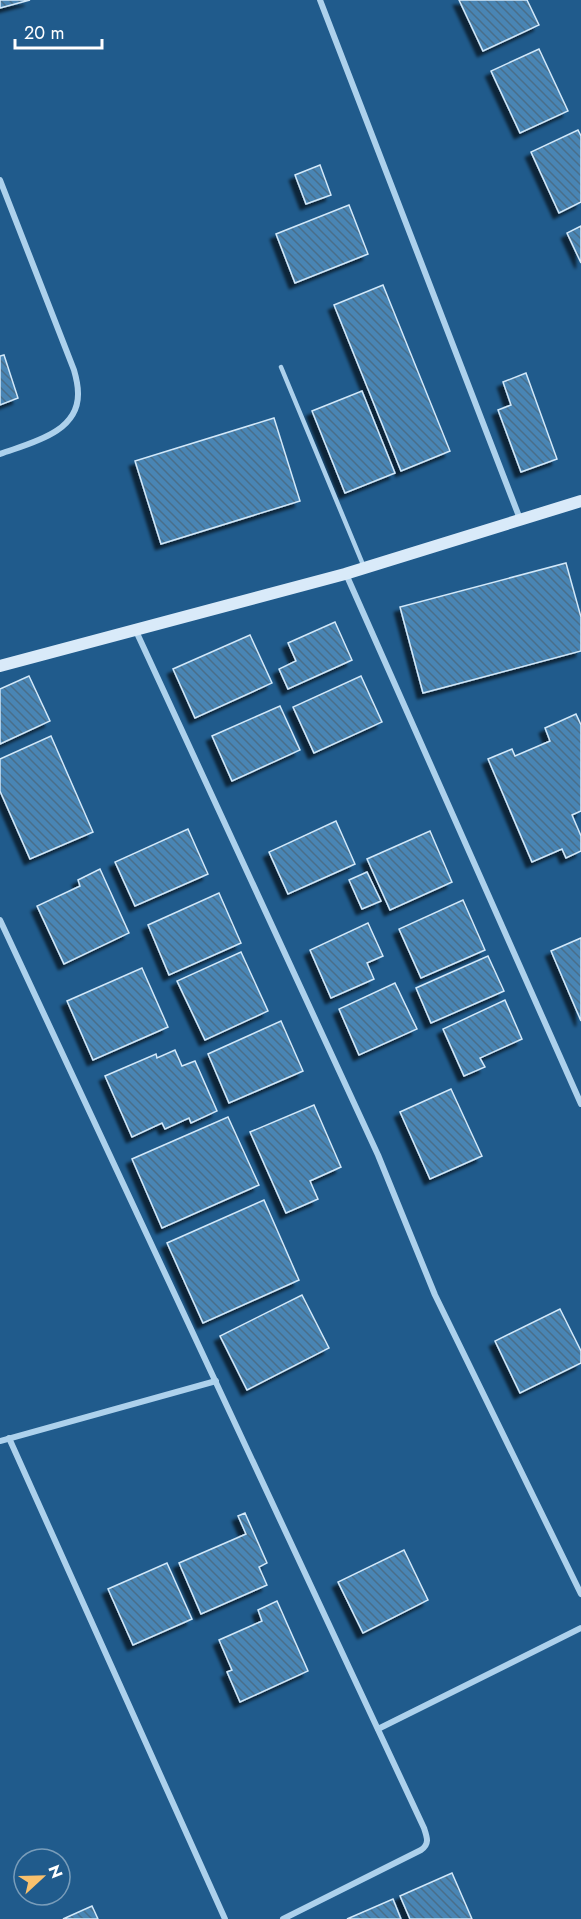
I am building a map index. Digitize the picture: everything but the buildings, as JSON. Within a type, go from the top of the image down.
[{"type":"street","points":[[320,0],[520,519]]},
{"type":"street","points":[[0,180],[74,370],[78,394],[72,417],[55,434],[0,454]]},
{"type":"street","points":[[0,666],[345,574],[581,501]]},
{"type":"street","points":[[345,574],[581,1104]]},
{"type":"street","points":[[136,631],[378,1155],[435,1295],[581,1594]]},
{"type":"street","points":[[0,920],[424,1828],[428,1841],[425,1847],[284,1919]]},
{"type":"street","points":[[0,1441],[216,1381]]},
{"type":"street","points":[[9,1438],[225,1919]]},
{"type":"street","points":[[378,1730],[581,1628]]},
{"type":"lane","points":[[281,367],[364,567]]}]
